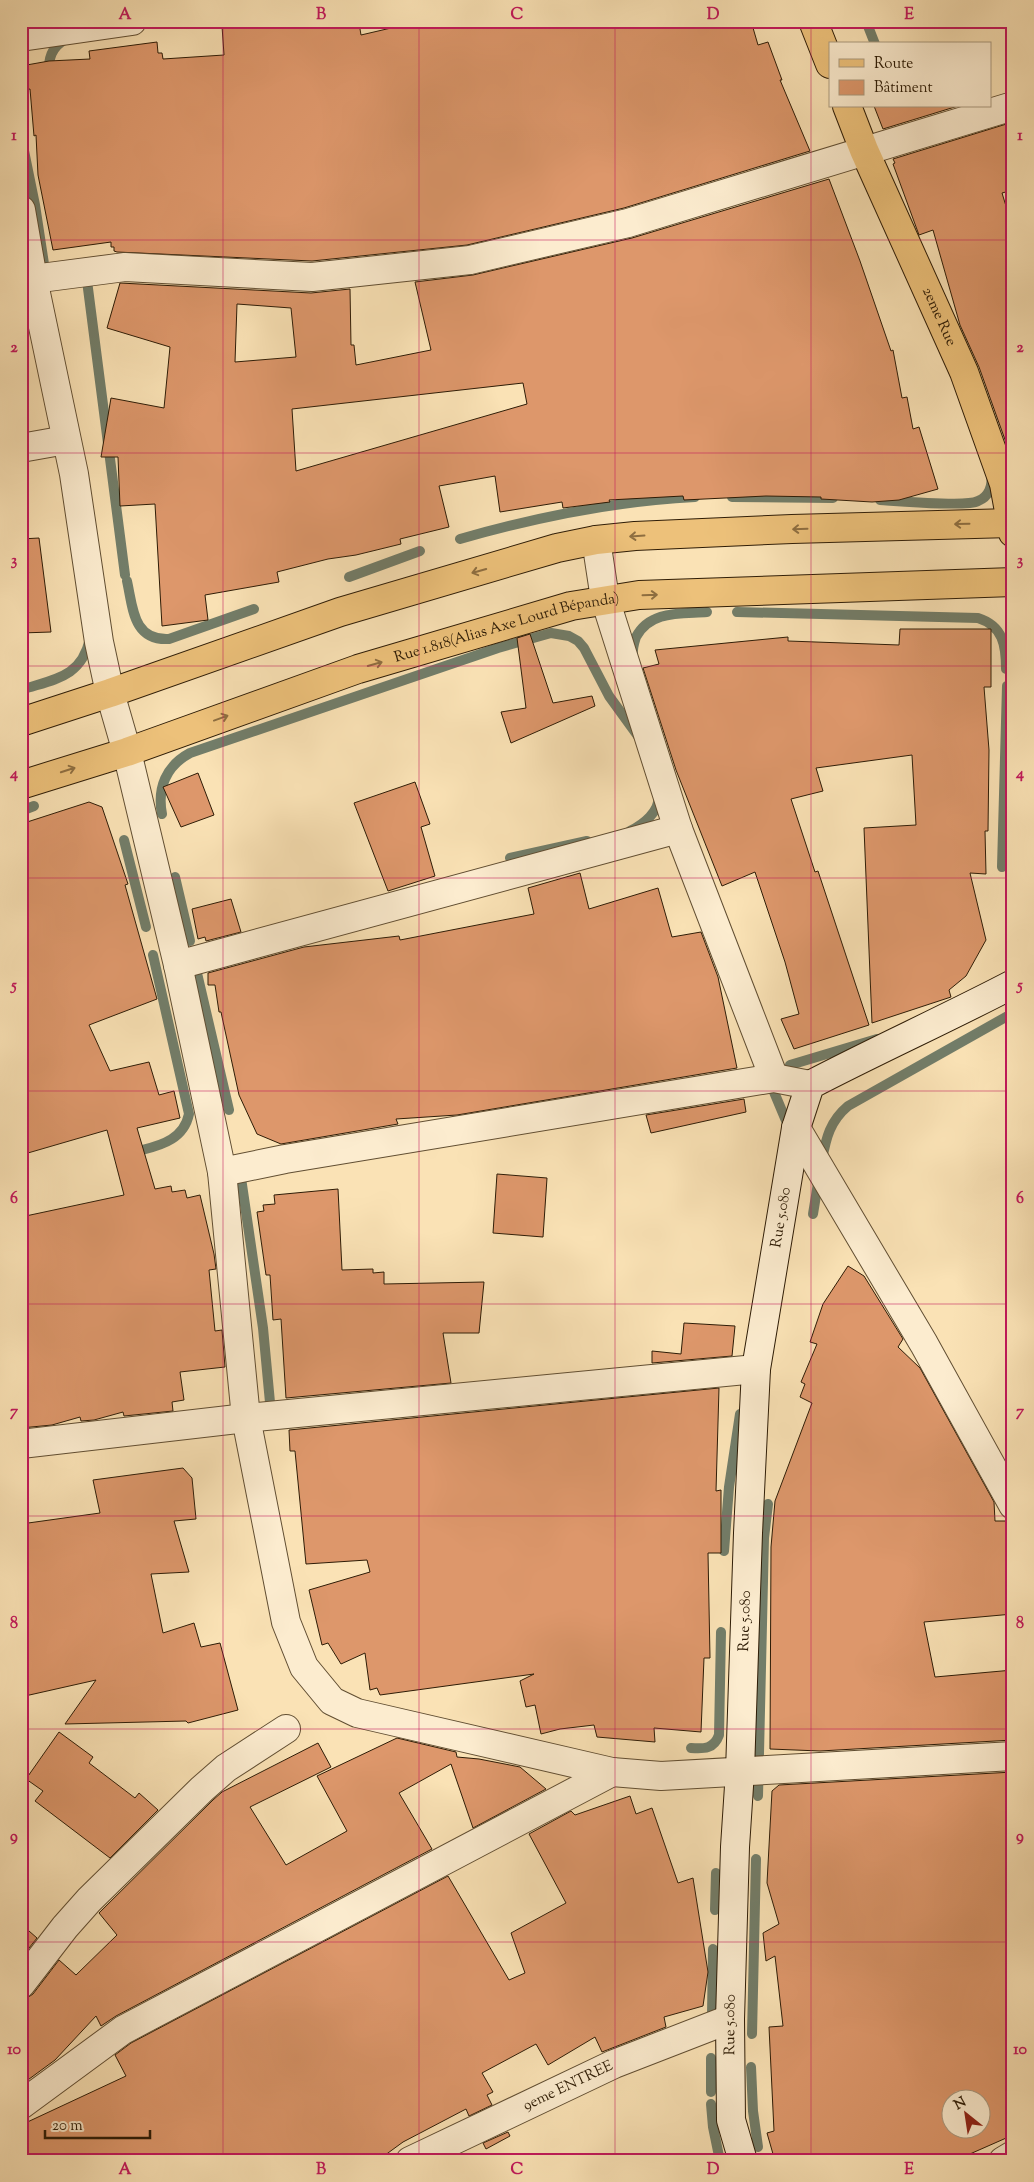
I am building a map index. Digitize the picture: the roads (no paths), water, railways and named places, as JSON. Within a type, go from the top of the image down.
[{"type":"main road","points":[[814,21],[829,61]]},
{"type":"main road","name":"2eme Rue","points":[[847,108],[964,372],[1009,483],[1012,528]]},
{"type":"main road","points":[[21,722],[110,693],[340,612],[557,548],[596,540],[635,536],[782,529],[1012,528]]},
{"type":"main road","name":"Rue 1.818(Alias Axe Lourd Bépanda)","points":[[21,785],[127,752],[358,669],[571,606],[605,599],[639,595],[1013,582]]},
{"type":"street","points":[[21,37],[132,21]]},
{"type":"street","points":[[32,279],[124,268],[312,277],[470,260],[628,223],[1013,106]]},
{"type":"street","points":[[21,210],[32,279],[74,474],[99,642],[178,965],[222,1172],[246,1418],[286,1622],[304,1667],[332,1702],[357,1713],[612,1772],[660,1776],[1013,1756]]},
{"type":"street","points":[[21,448],[66,440]]},
{"type":"street","points":[[596,540],[605,599],[678,829],[774,1078]]},
{"type":"street","points":[[178,965],[678,829]]},
{"type":"street","points":[[222,1172],[774,1078],[810,1085],[1013,984]]},
{"type":"street","name":"Rue 5.080","points":[[743,2161],[732,2120],[730,2019],[734,1847],[740,1771],[756,1369],[796,1128],[810,1085]]},
{"type":"street","points":[[796,1128],[924,1344],[1013,1505]]},
{"type":"street","points":[[21,1444],[246,1418],[756,1369]]},
{"type":"street","points":[[21,1984],[65,1927],[90,1900],[202,1789],[226,1768],[286,1729]]},
{"type":"street","points":[[21,2105],[123,2030],[612,1772]]},
{"type":"street","name":"9eme ENTREE","points":[[410,2161],[614,2064],[730,2019]]},
{"type":"street","points":[[1003,2161],[1013,2155]]},
{"type":"waterway","points":[[866,21],[874,42]]},
{"type":"waterway","points":[[49,75],[51,54],[66,39]]},
{"type":"waterway","points":[[21,136],[35,205],[46,277]]},
{"type":"waterway","points":[[86,273],[125,575]]},
{"type":"waterway","points":[[880,500],[947,504],[971,503],[985,497],[991,487],[991,475]]},
{"type":"waterway","points":[[460,539],[576,511],[635,502],[695,497]]},
{"type":"waterway","points":[[732,497],[833,498]]},
{"type":"waterway","points":[[349,577],[420,551]]},
{"type":"waterway","points":[[127,581],[133,612],[141,629],[148,635],[157,638],[169,639],[254,609]]},
{"type":"waterway","points":[[633,656],[636,637],[649,622],[667,615],[707,612]]},
{"type":"waterway","points":[[737,612],[978,618],[998,631],[1004,644],[1006,669]]},
{"type":"waterway","points":[[162,814],[161,795],[165,779],[175,764],[190,753],[498,648],[551,633],[569,636],[578,641],[584,648],[609,696],[638,736]]},
{"type":"waterway","points":[[21,690],[55,679],[73,669],[86,652],[90,639]]},
{"type":"waterway","points":[[1002,867],[1007,686]]},
{"type":"waterway","points":[[630,831],[650,817],[654,812],[659,796]]},
{"type":"waterway","points":[[21,811],[34,806]]},
{"type":"waterway","points":[[124,840],[146,927]]},
{"type":"waterway","points":[[510,858],[587,841]]},
{"type":"waterway","points":[[175,877],[190,941]]},
{"type":"waterway","points":[[142,1150],[158,1146],[172,1139],[182,1129],[189,1114],[153,955]]},
{"type":"waterway","points":[[196,969],[229,1110]]},
{"type":"waterway","points":[[822,1160],[830,1130],[837,1118],[848,1106],[1013,1013]]},
{"type":"waterway","points":[[790,1065],[877,1039]]},
{"type":"waterway","points":[[774,1092],[787,1123],[786,1129]]},
{"type":"waterway","points":[[240,1171],[263,1328],[271,1413]]},
{"type":"waterway","points":[[813,1214],[819,1177]]},
{"type":"waterway","points":[[724,1551],[729,1487],[740,1414]]},
{"type":"waterway","points":[[758,1796],[764,1538],[768,1504]]},
{"type":"waterway","points":[[691,1748],[711,1746],[719,1735],[721,1632]]},
{"type":"waterway","points":[[752,2034],[756,1859]]},
{"type":"waterway","points":[[715,1910],[716,1873]]},
{"type":"waterway","points":[[712,2015],[713,1949]]},
{"type":"waterway","points":[[711,2058],[711,2092]]},
{"type":"waterway","points":[[751,2067],[753,2111],[758,2147]]},
{"type":"waterway","points":[[711,2104],[713,2127],[720,2161]]}]
